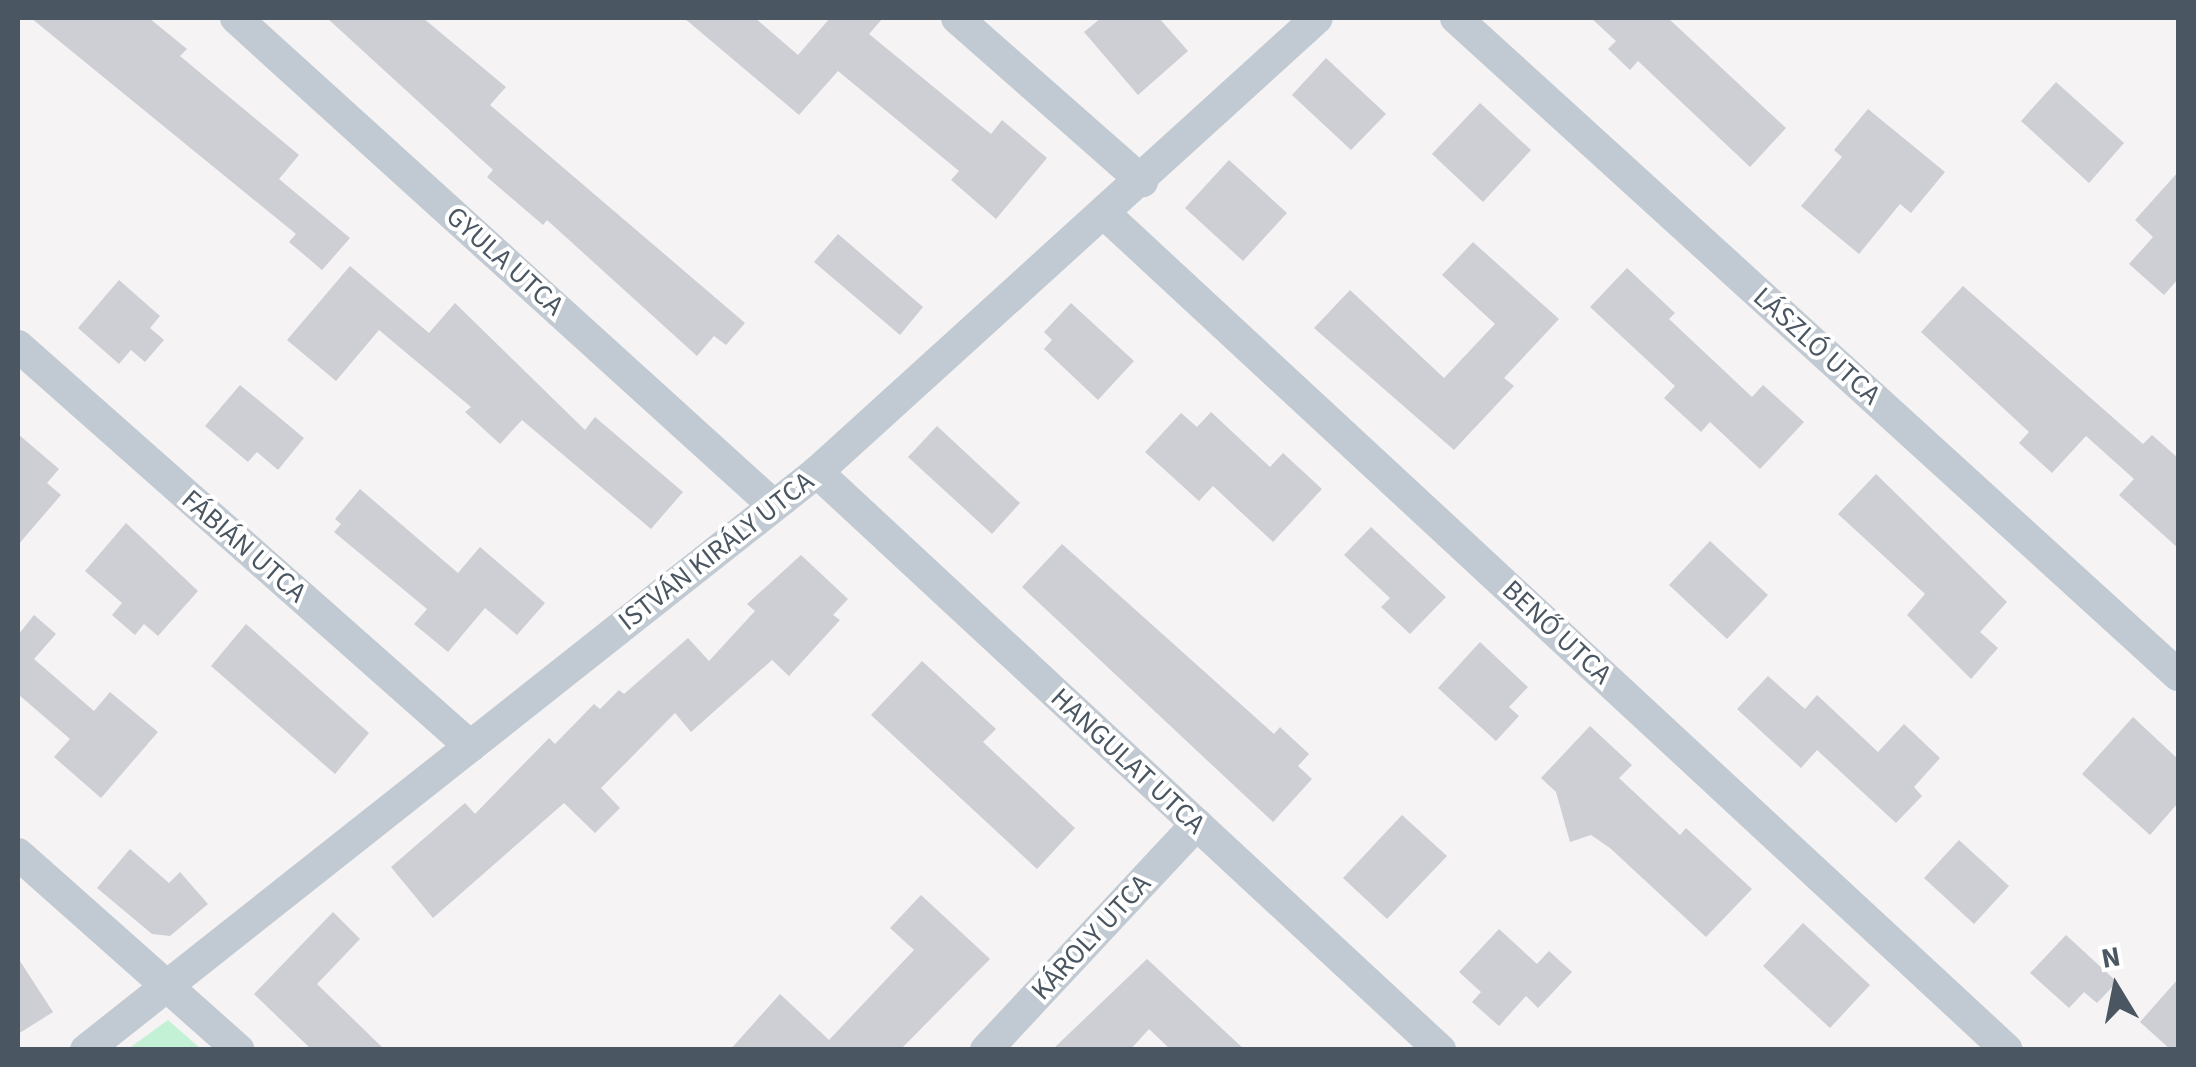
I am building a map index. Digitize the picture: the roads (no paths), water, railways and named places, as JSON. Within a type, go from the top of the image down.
[{"type":"street","name":"GYULA UTCA","points":[[236,18],[773,504]]},
{"type":"street","points":[[957,18],[1142,181]]},
{"type":"street","name":"ISTVÁN KIRÁLY UTCA","points":[[86,1050],[817,472],[1106,215],[1317,18]]},
{"type":"street","name":"LÁSZLÓ UTCA","points":[[1456,18],[2178,675]]},
{"type":"street","name":"BENŐ UTCA","points":[[1106,215],[2007,1050]]},
{"type":"street","name":"FÁBIÁN UTCA","points":[[18,346],[470,746]]},
{"type":"street","name":"HANGULAT UTCA","points":[[817,472],[1440,1050]]},
{"type":"street","name":"KÁROLY UTCA","points":[[986,1050],[1197,824]]},
{"type":"street","points":[[18,854],[239,1050]]}]
